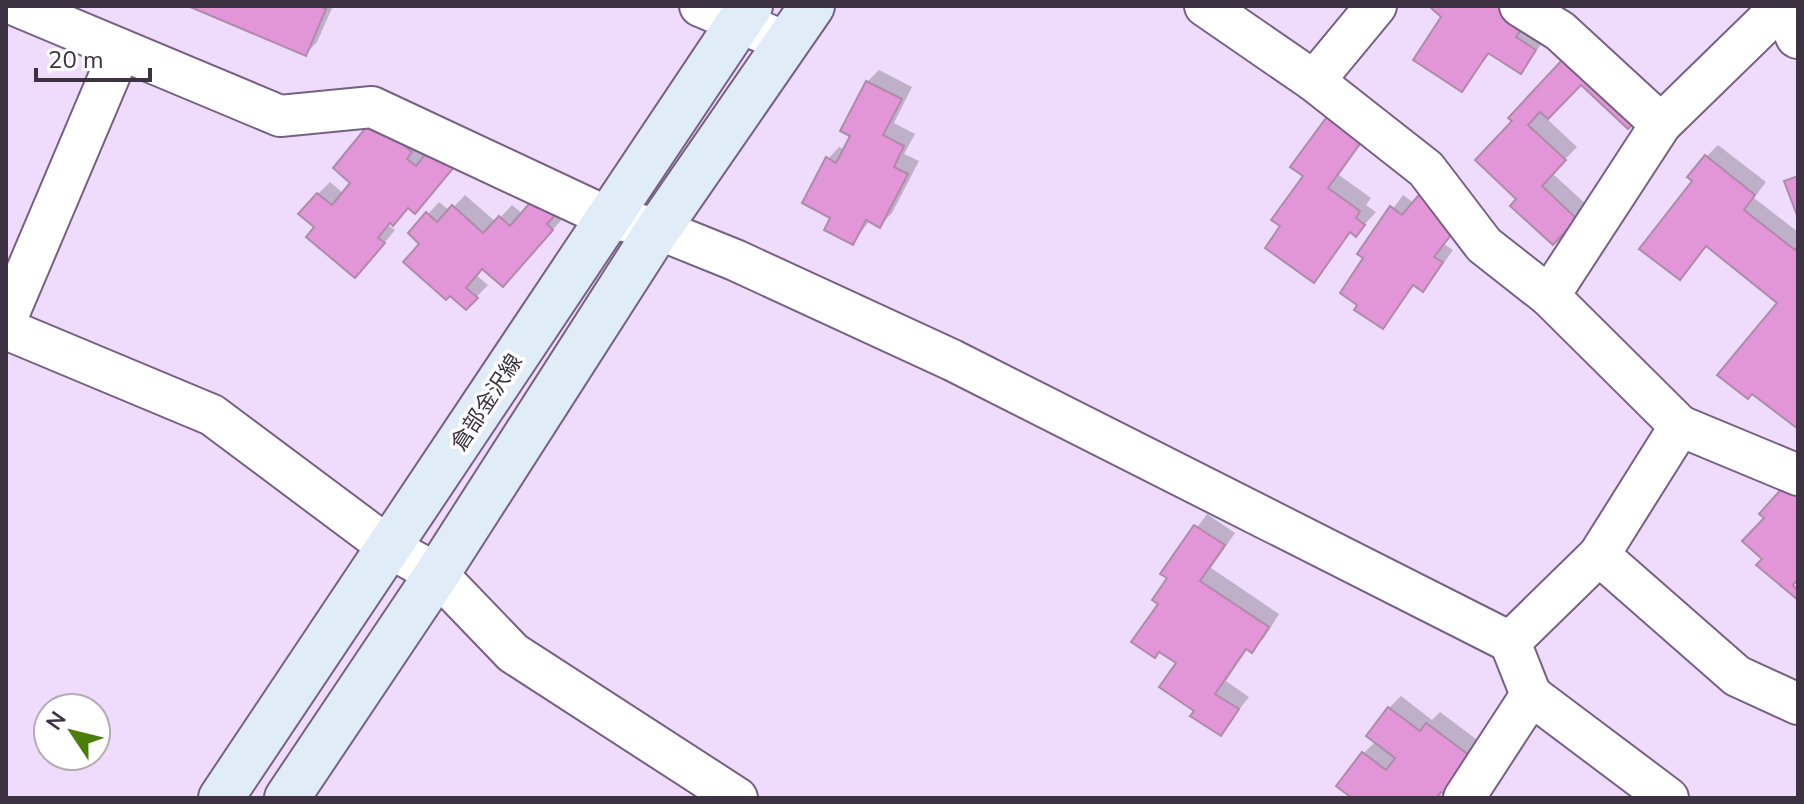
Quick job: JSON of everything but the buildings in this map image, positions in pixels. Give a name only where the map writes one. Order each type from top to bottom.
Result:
[{"type":"main road","points":[[287,798],[437,574],[658,229],[812,6]]},
{"type":"main road","name":"倉部金沢線","points":[[221,798],[390,548],[607,217],[729,12]]},
{"type":"street","points":[[17,6],[280,116],[372,107],[607,217],[658,229],[735,260],[952,360],[1510,642],[1531,695],[1668,798]]},
{"type":"street","points":[[1205,6],[1314,81],[1426,169],[1484,245],[1549,296],[1680,426],[1798,475]]},
{"type":"street","points":[[1314,81],[1376,6]]},
{"type":"street","points":[[1520,6],[1560,31],[1661,124]]},
{"type":"street","points":[[1549,296],[1661,124],[1784,6],[1798,36]]},
{"type":"street","points":[[729,12],[788,43]]},
{"type":"street","points":[[6,320],[120,51]]},
{"type":"street","points":[[6,329],[212,415],[390,548],[437,574],[513,653],[737,798]]},
{"type":"street","points":[[1510,642],[1599,555],[1680,426]]},
{"type":"street","points":[[1599,555],[1737,676],[1798,704]]},
{"type":"street","points":[[1464,798],[1531,695]]}]
